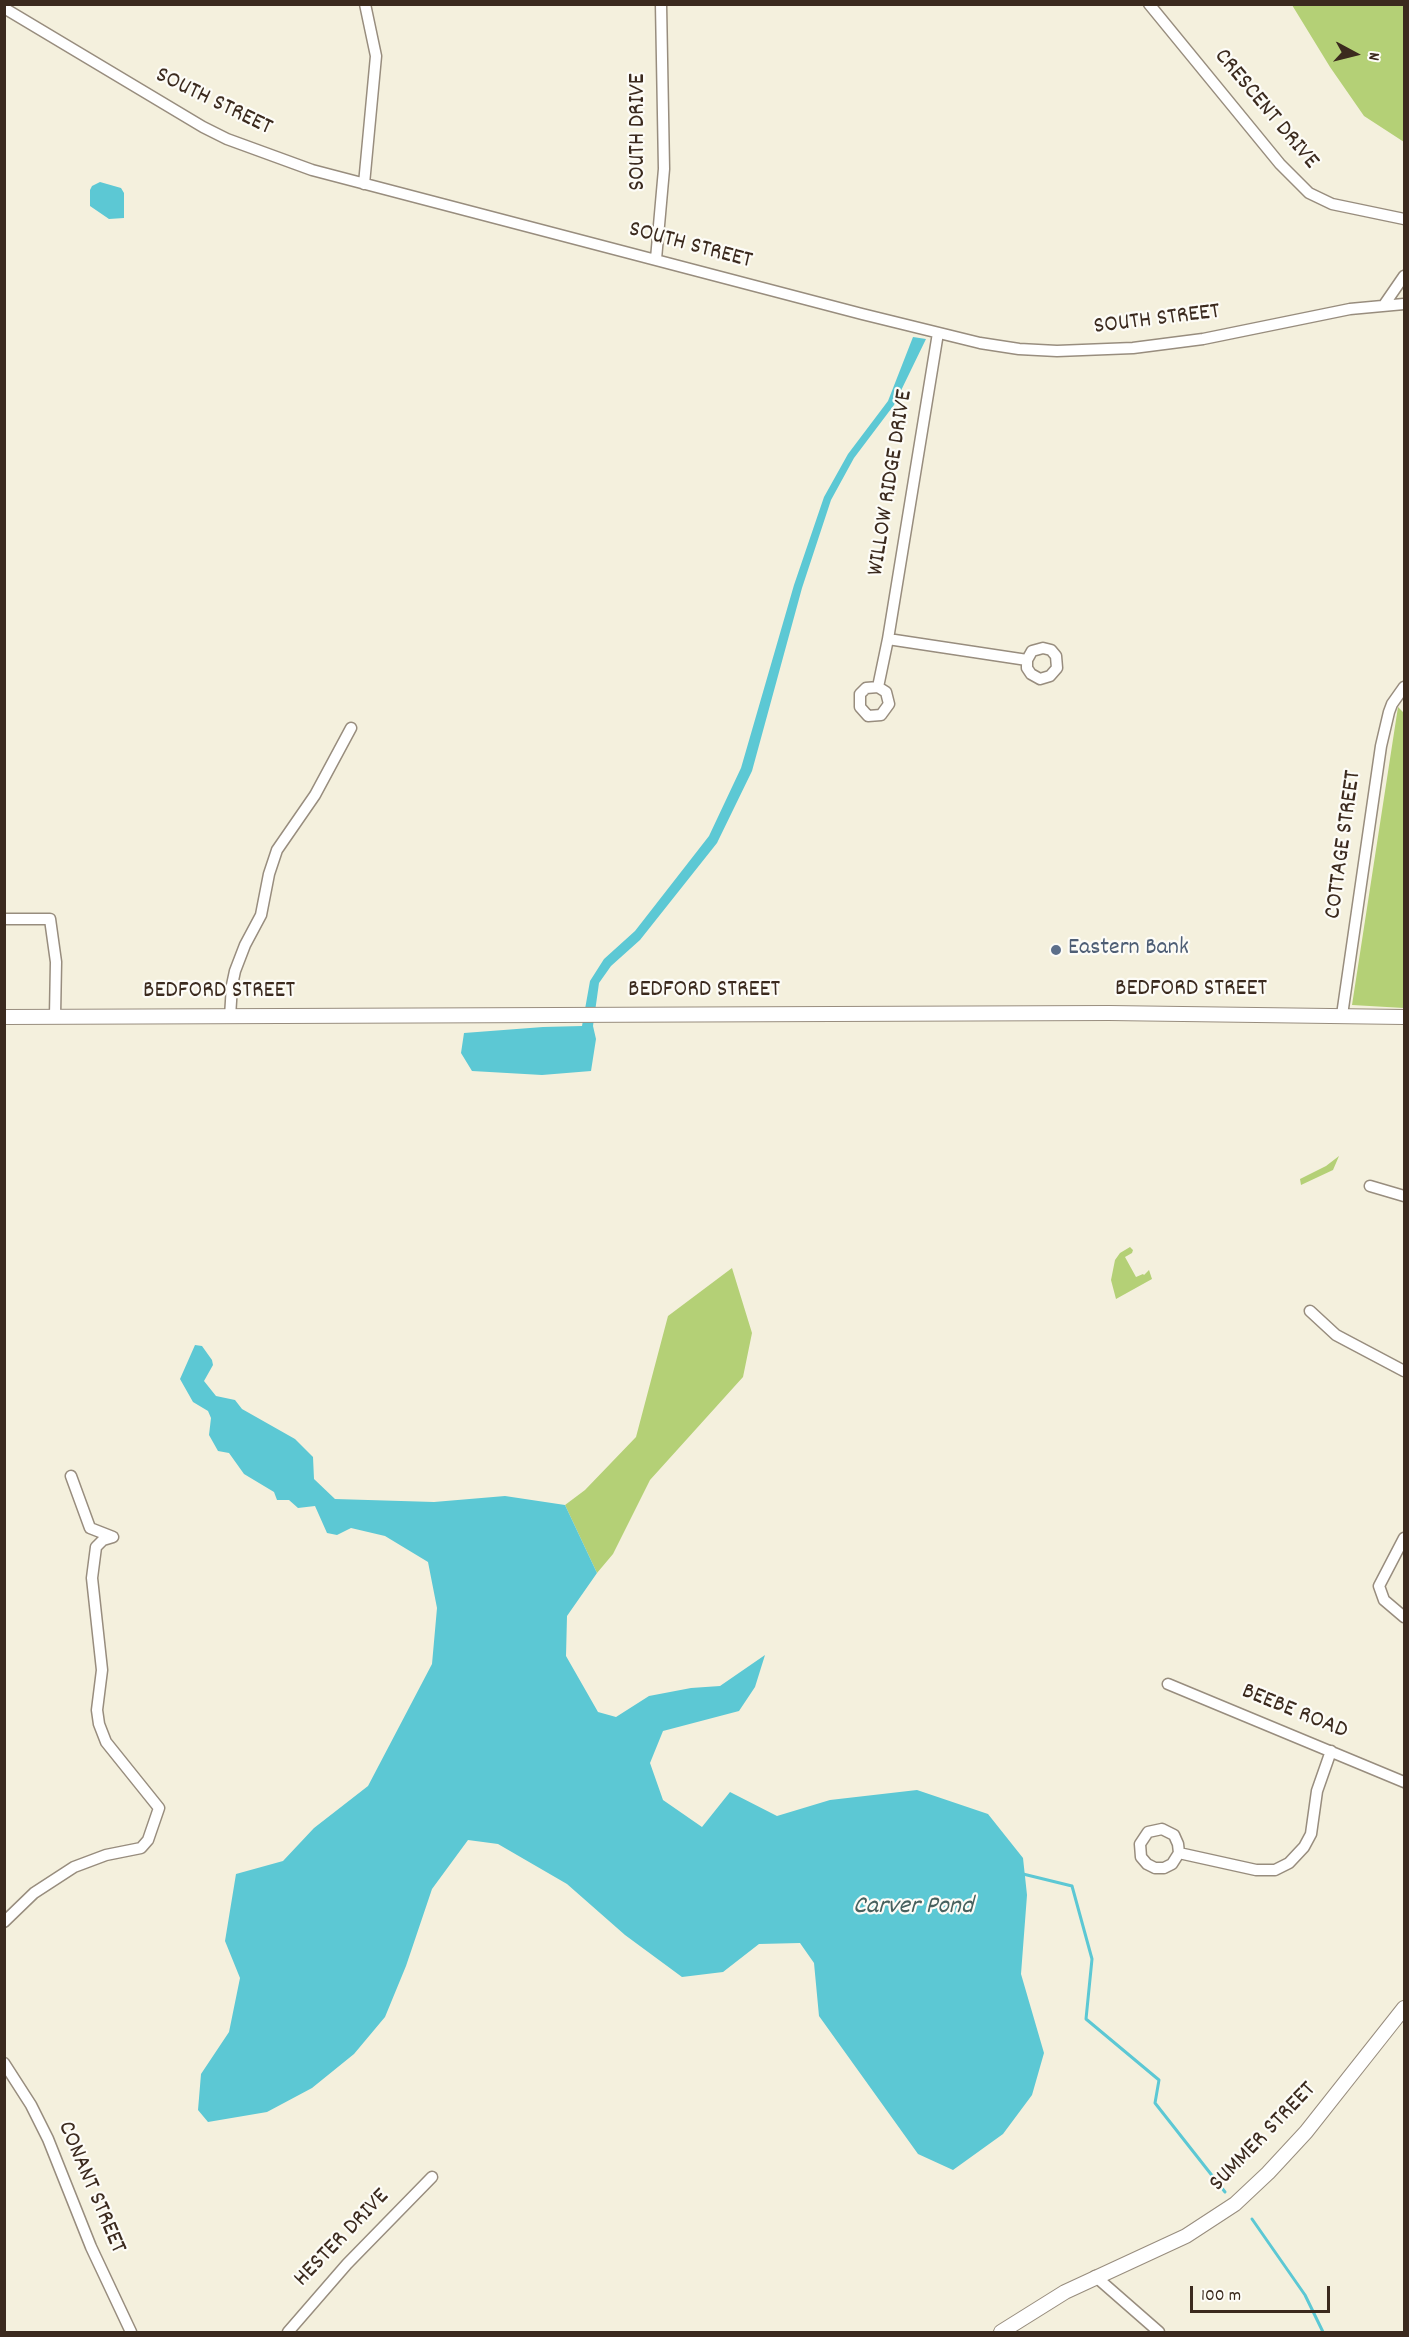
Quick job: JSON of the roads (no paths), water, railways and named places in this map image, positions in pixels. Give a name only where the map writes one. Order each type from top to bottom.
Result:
[{"type":"main road","name":"BEDFORD STREET","points":[[4,1017],[1101,1013],[1404,1017]]},
{"type":"main road","name":"SUMMER STREET","points":[[1001,2332],[1046,2303],[1095,2276],[1186,2236],[1236,2204],[1306,2132],[1404,2008]]},
{"type":"street","points":[[364,184],[376,56],[365,4]]},
{"type":"street","name":"SOUTH DRIVE","points":[[656,259],[664,169],[661,4]]},
{"type":"street","name":"CRESCENT DRIVE","points":[[1149,4],[1280,164],[1309,193],[1332,204],[1404,219]]},
{"type":"street","name":"SOUTH STREET","points":[[4,8],[216,134],[312,171],[938,333],[1019,349],[1113,350],[1181,342],[1332,312],[1404,304]]},
{"type":"street","points":[[1384,305],[1404,276]]},
{"type":"street","name":"WILLOW RIDGE DRIVE","points":[[878,687],[888,639],[938,333]]},
{"type":"street","points":[[888,639],[1027,660]]},
{"type":"street","name":"COTTAGE STREET","points":[[1342,1015],[1381,746],[1392,704],[1404,687]]},
{"type":"street","points":[[230,1017],[235,971],[245,945],[261,915],[269,874],[277,850],[315,795],[351,729]]},
{"type":"street","points":[[4,919],[50,919],[57,974],[55,1016]]},
{"type":"street","points":[[1370,1186],[1404,1196]]},
{"type":"street","points":[[1310,1311],[1336,1335],[1404,1371]]},
{"type":"street","points":[[4,1922],[34,1893],[74,1867],[106,1855],[141,1848],[148,1840],[159,1808],[106,1742],[99,1724],[97,1710],[102,1670],[92,1578],[96,1547],[103,1540],[113,1536],[90,1528],[71,1476]]},
{"type":"street","points":[[1404,1538],[1380,1581],[1379,1591],[1384,1600],[1404,1617]]},
{"type":"street","name":"BEEBE ROAD","points":[[1168,1684],[1404,1782]]},
{"type":"street","points":[[1179,1853],[1256,1870],[1275,1870],[1289,1863],[1304,1847],[1311,1834],[1317,1791],[1331,1751]]},
{"type":"street","name":"CONANT STREET","points":[[4,2063],[31,2105],[48,2139],[91,2246],[130,2332]]},
{"type":"street","name":"HESTER DRIVE","points":[[288,2332],[340,2271],[432,2177]]},
{"type":"street","points":[[1095,2276],[1159,2332]]},
{"type":"water","points":[[100,182],[121,188],[124,193],[124,218],[109,219],[90,206],[90,190],[92,186]]},
{"type":"water","points":[[913,337],[926,339],[894,405],[854,458],[831,500],[802,588],[752,771],[717,843],[640,940],[611,966],[599,983],[593,1026],[596,1039],[591,1071],[542,1075],[472,1071],[461,1053],[464,1033],[582,1026],[590,981],[604,959],[635,931],[709,836],[741,768],[794,585],[824,497],[848,454],[888,401]]},
{"type":"water","name":"Carver Pond","points":[[195,1345],[202,1346],[212,1360],[213,1365],[204,1381],[216,1396],[235,1400],[242,1409],[295,1439],[313,1457],[314,1479],[335,1499],[434,1502],[505,1496],[565,1505],[597,1573],[567,1616],[566,1656],[598,1712],[616,1717],[649,1696],[691,1688],[720,1686],[765,1655],[755,1687],[739,1711],[663,1731],[650,1763],[663,1800],[702,1827],[730,1792],[777,1816],[830,1800],[917,1790],[988,1814],[1023,1858],[1027,1895],[1021,1974],[1044,2053],[1032,2095],[1003,2134],[953,2170],[918,2154],[819,2016],[814,1963],[800,1943],[759,1944],[723,1972],[682,1977],[625,1935],[567,1884],[498,1844],[468,1840],[432,1889],[406,1966],[385,2017],[354,2054],[312,2088],[267,2112],[208,2122],[198,2110],[201,2074],[229,2032],[240,1978],[225,1941],[236,1874],[283,1861],[314,1828],[368,1786],[432,1664],[437,1608],[428,1562],[385,1536],[351,1528],[337,1535],[327,1533],[315,1506],[298,1508],[289,1500],[277,1500],[274,1492],[244,1474],[229,1453],[218,1451],[209,1435],[211,1418],[208,1411],[193,1402],[180,1379]]},
{"type":"waterway","points":[[1023,1874],[1072,1886],[1092,1959],[1086,2019],[1159,2080],[1155,2103],[1225,2192]]},
{"type":"waterway","points":[[1252,2219],[1305,2295],[1323,2332]]},
{"type":"place","name":"Eastern Bank","points":[[1056,950]]}]
